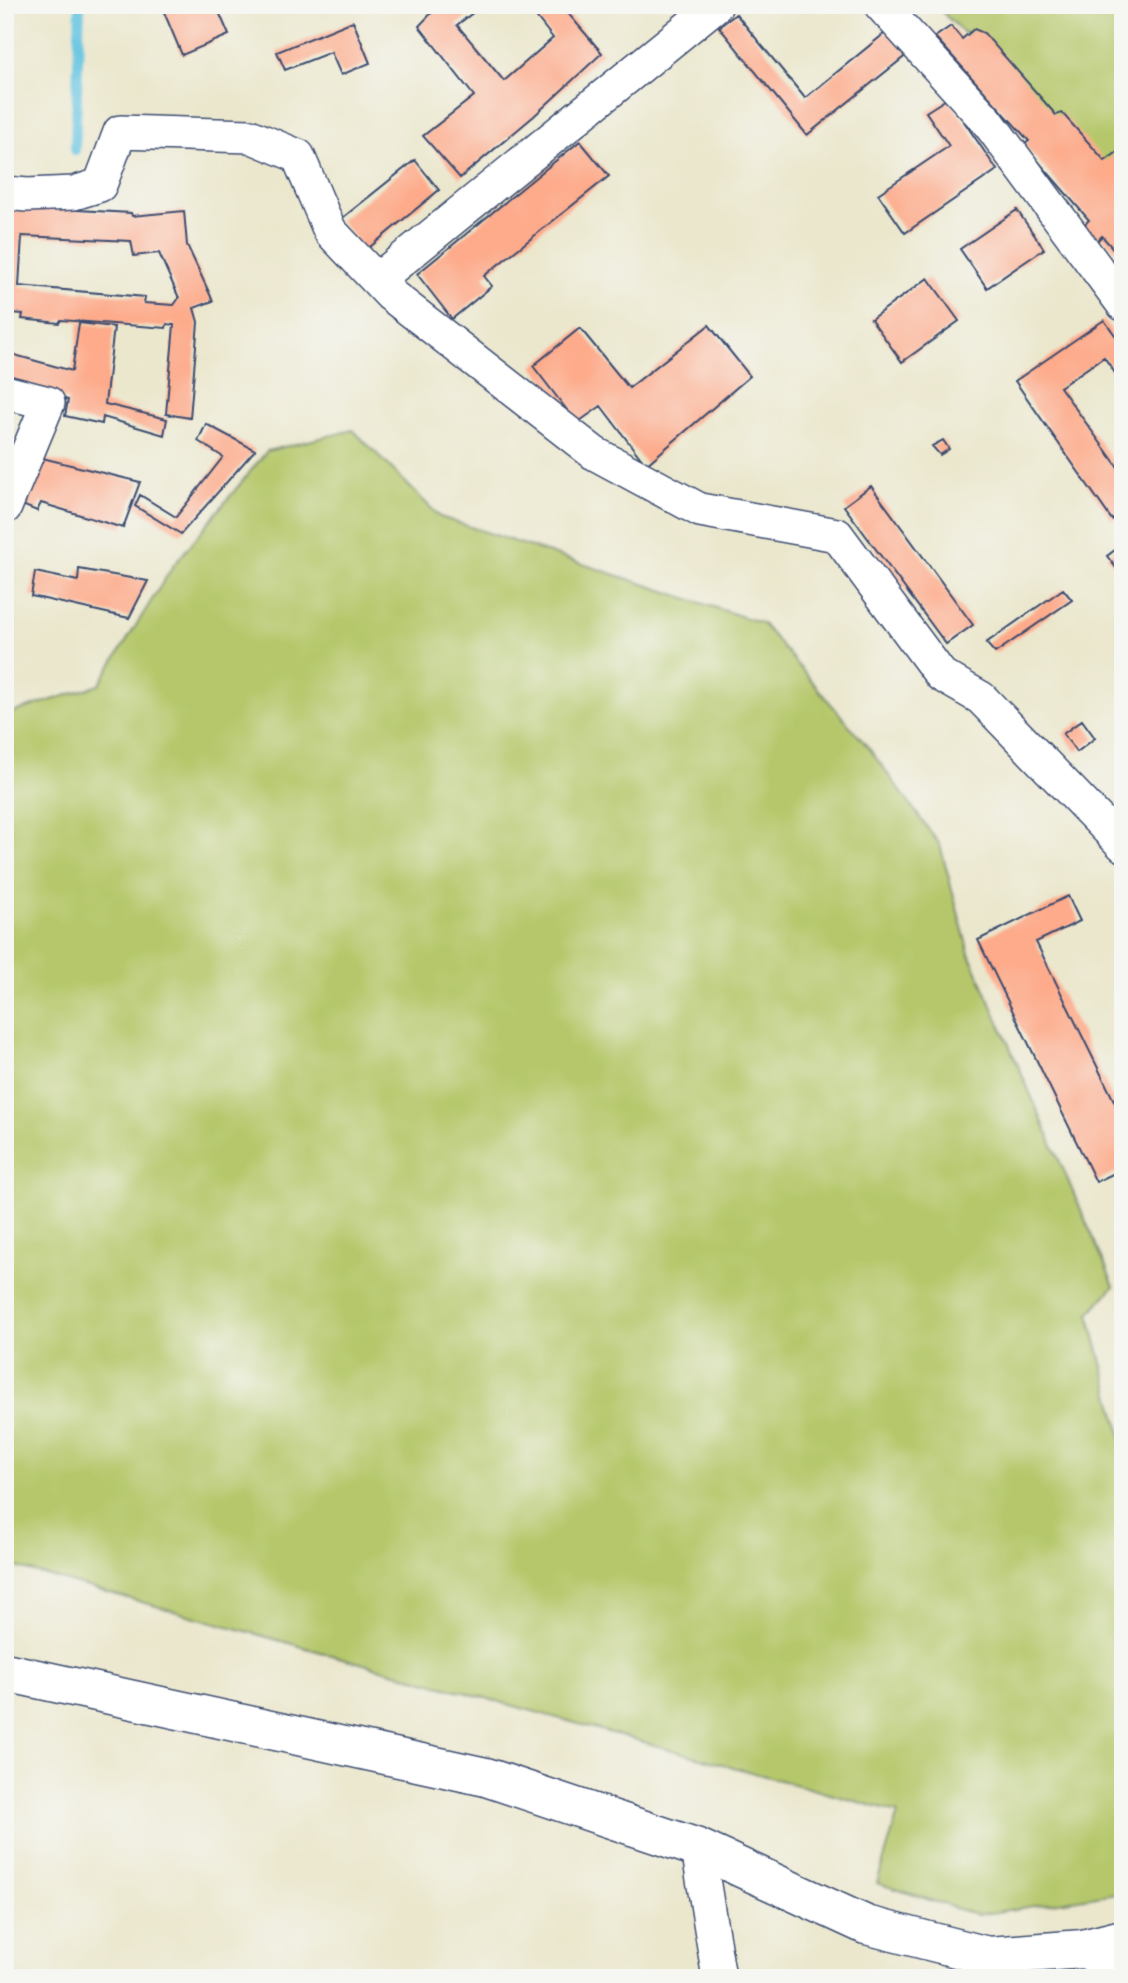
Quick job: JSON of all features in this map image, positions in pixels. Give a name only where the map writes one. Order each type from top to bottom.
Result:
[{"type":"main road","points":[[5,1672],[486,1777],[698,1848],[866,1925],[988,1956],[1083,1950],[1123,1939]]},
{"type":"street","points":[[377,280],[716,5]]},
{"type":"street","points":[[881,5],[988,122],[1123,304]]},
{"type":"street","points":[[5,193],[27,195],[74,192],[100,185],[120,132],[250,136],[298,156],[330,231],[391,295],[594,453],[701,510],[837,535],[941,675],[981,698],[1123,845]]},
{"type":"street","points":[[5,392],[48,403],[5,507]]},
{"type":"street","points":[[698,1848],[719,1978]]},
{"type":"street","points":[[1083,1950],[1123,1977]]},
{"type":"green space","points":[[937,5],[1123,5],[1123,182],[946,16]]},
{"type":"green space","points":[[353,430],[440,517],[762,623],[868,747],[940,845],[969,953],[1114,1286],[1089,1314],[1123,1443],[1123,1892],[977,1915],[877,1883],[898,1813],[5,1564],[5,715],[99,685],[173,566],[267,451]]},
{"type":"building","points":[[161,5],[216,5],[229,35],[182,55]]},
{"type":"building","points":[[439,5],[483,5],[457,25],[504,81],[553,38],[527,5],[561,5],[602,53],[534,116],[460,178],[423,136],[474,96],[419,26]]},
{"type":"building","points":[[736,14],[805,98],[890,29],[909,53],[807,135],[719,27]]},
{"type":"building","points":[[353,21],[370,63],[341,75],[331,52],[285,70],[277,52]]},
{"type":"building","points":[[951,26],[962,39],[974,29],[984,33],[1056,115],[1062,113],[1105,161],[1123,148],[1123,260],[1102,236],[1097,241],[1083,226],[1089,220],[1024,145],[1029,141],[935,37]]},
{"type":"building","points":[[948,98],[997,170],[905,233],[878,194],[949,146],[926,112]]},
{"type":"building","points":[[580,141],[609,176],[484,276],[492,286],[452,319],[417,274]]},
{"type":"building","points":[[415,160],[439,190],[365,251],[340,220]]},
{"type":"building","points":[[5,206],[131,213],[132,216],[184,211],[187,245],[213,301],[194,308],[198,322],[190,418],[166,414],[174,325],[167,324],[166,328],[61,320],[59,323],[22,319],[23,314],[12,313],[11,354],[72,371],[79,323],[114,327],[105,404],[167,419],[164,435],[103,417],[102,424],[65,416],[68,400],[5,382]],"holes":[[[22,236],[131,241],[134,256],[159,253],[179,298],[174,305],[144,303],[145,297],[19,286]]]},
{"type":"building","points":[[1017,210],[1044,249],[987,288],[960,249]]},
{"type":"building","points":[[928,278],[959,321],[902,362],[871,319]]},
{"type":"building","points":[[1104,320],[1123,346],[1123,380],[1121,382],[1104,357],[1060,387],[1123,474],[1123,512],[1112,520],[1015,381]]},
{"type":"building","points":[[709,325],[750,376],[646,465],[601,406],[577,423],[533,366],[580,328],[629,388]]},
{"type":"building","points":[[206,424],[255,450],[181,534],[135,506],[140,495],[176,517],[223,457],[198,441]]},
{"type":"building","points":[[943,440],[949,449],[940,455],[932,446]]},
{"type":"building","points":[[30,455],[140,482],[123,528],[41,503],[37,511],[12,501]]},
{"type":"building","points":[[871,486],[973,625],[946,644],[844,506]]},
{"type":"building","points":[[5,538],[13,541],[6,563],[5,563]]},
{"type":"building","points":[[1123,544],[1123,577],[1107,556]]},
{"type":"building","points":[[79,569],[148,581],[129,618],[31,596],[35,572],[78,581]]},
{"type":"building","points":[[1063,589],[1072,600],[995,653],[986,643]]},
{"type":"building","points":[[1082,720],[1095,738],[1077,752],[1063,734]]},
{"type":"building","points":[[1068,896],[1080,921],[1036,942],[1123,1119],[1123,1169],[1096,1182],[978,940]]},
{"type":"waterway","points":[[75,150],[80,5]]}]
